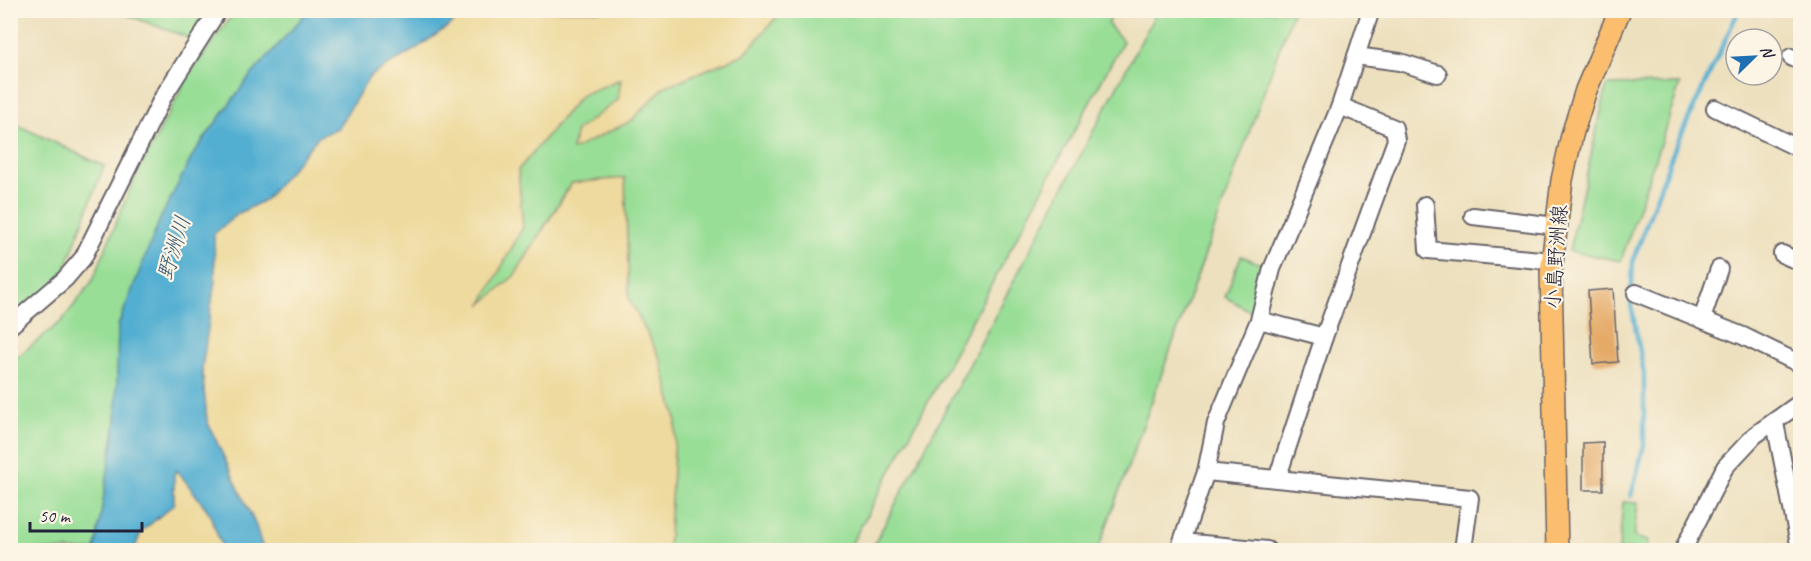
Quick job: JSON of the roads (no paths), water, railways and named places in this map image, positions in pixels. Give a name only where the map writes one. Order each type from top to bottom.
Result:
[{"type":"main road","name":"小島野洲線","points":[[1557,550],[1552,261],[1556,226],[1562,180],[1572,135],[1587,90],[1620,10]]},
{"type":"street","points":[[10,326],[65,279],[83,258],[163,97],[215,15],[212,10]]},
{"type":"street","points":[[1267,550],[1180,546],[1206,472],[1216,423],[1259,320],[1272,269],[1340,106],[1371,10]]},
{"type":"street","points":[[1356,56],[1400,62],[1438,74]]},
{"type":"street","points":[[1277,479],[1324,337],[1396,140],[1394,128],[1340,106]]},
{"type":"street","points":[[1715,108],[1800,149]]},
{"type":"street","points":[[1425,205],[1428,250],[1552,261]]},
{"type":"street","points":[[1473,216],[1556,226]]},
{"type":"street","points":[[1782,254],[1800,262]]},
{"type":"street","points":[[1702,319],[1719,269]]},
{"type":"street","points":[[1636,293],[1743,336],[1800,364]]},
{"type":"street","points":[[1259,320],[1324,337]]},
{"type":"street","points":[[1683,550],[1725,467],[1755,435],[1775,423],[1800,403]]},
{"type":"street","points":[[1775,423],[1800,549]]},
{"type":"street","points":[[1206,472],[1470,498],[1463,550]]},
{"type":"water","name":"野洲川","points":[[308,11],[470,11],[417,48],[370,76],[338,128],[318,137],[265,200],[237,214],[214,234],[215,280],[202,368],[207,421],[256,526],[263,550],[223,550],[209,512],[177,470],[174,474],[174,504],[141,532],[134,550],[95,550],[116,422],[118,326],[160,219],[194,153],[247,80]]},
{"type":"waterway","points":[[1631,496],[1644,445],[1644,373],[1631,304],[1633,260],[1674,150],[1739,10]]}]
